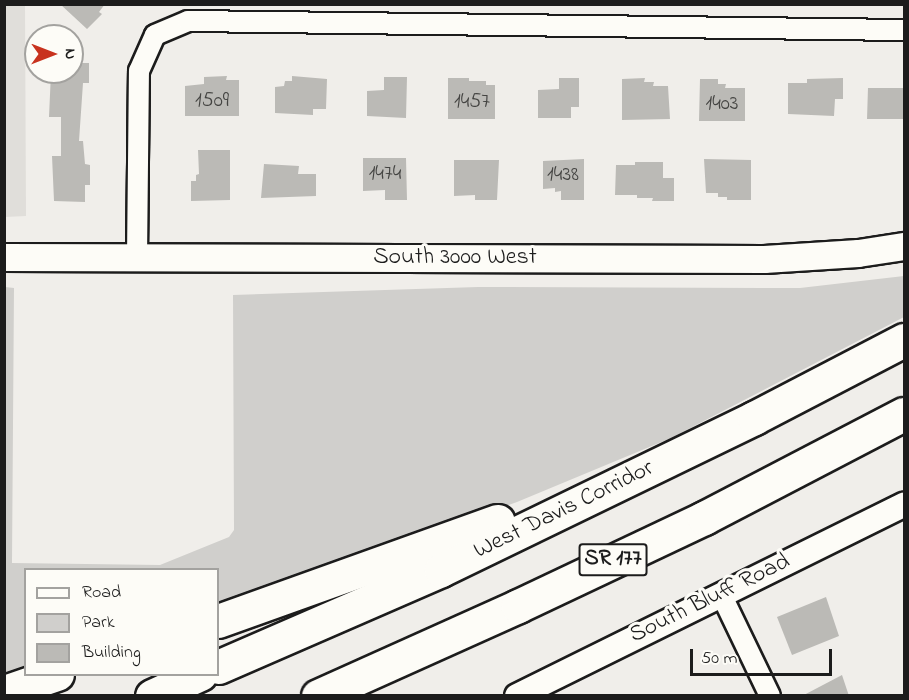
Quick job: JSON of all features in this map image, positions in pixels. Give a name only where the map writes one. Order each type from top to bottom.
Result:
[{"type":"highway","name":"West Davis Corridor","points":[[219,667],[441,570],[637,476],[904,340]]},
{"type":"highway","name":"SR 177","points":[[318,696],[508,611],[704,518],[904,414]]},
{"type":"highway","points":[[219,621],[545,503],[637,476]]},
{"type":"highway","points":[[358,696],[581,588],[652,541]]},
{"type":"highway","points":[[4,692],[54,676]]},
{"type":"highway","points":[[152,696],[198,676]]},
{"type":"main road","name":"South 3000 West","points":[[4,257],[764,259],[858,253],[904,246]]},
{"type":"street","points":[[137,258],[139,71],[156,35],[188,21],[904,30]]},
{"type":"street","name":"South Bluff Road","points":[[517,696],[904,505]]},
{"type":"street","points":[[721,594],[770,696]]},
{"type":"shaded area","points":[[4,5],[25,5],[26,216],[5,217]]},
{"type":"green space","points":[[904,276],[904,317],[671,438],[517,502],[219,609],[219,568],[24,568],[24,672],[5,679],[5,287],[14,288],[12,563],[160,565],[229,537],[234,530],[233,295],[478,287],[800,288]]},
{"type":"building","points":[[60,4],[105,4],[99,12],[102,14],[87,29]]},
{"type":"building","points":[[84,63],[89,63],[89,83],[84,83]]},
{"type":"building","points":[[227,76],[226,80],[239,80],[239,116],[185,116],[185,86],[204,84],[204,77]]},
{"type":"building","points":[[292,76],[327,79],[326,109],[313,109],[313,115],[275,113],[275,87],[284,86],[285,81],[292,81]]},
{"type":"building","points":[[384,77],[407,77],[406,118],[367,116],[367,91],[384,90]]},
{"type":"building","points":[[448,78],[469,78],[469,81],[486,81],[486,85],[495,85],[495,119],[448,119]]},
{"type":"building","points":[[559,78],[579,78],[579,107],[571,107],[571,118],[538,118],[538,90],[559,89]]},
{"type":"building","points":[[645,78],[644,82],[654,82],[653,86],[668,86],[670,119],[622,120],[622,79]]},
{"type":"building","points":[[843,78],[843,99],[835,99],[834,116],[788,114],[788,83],[807,83],[807,79]]},
{"type":"building","points":[[700,79],[718,79],[718,84],[726,84],[725,88],[745,88],[745,121],[699,121]]},
{"type":"building","points":[[50,84],[83,84],[79,141],[83,141],[85,164],[90,165],[90,185],[85,185],[85,202],[54,201],[52,156],[61,156],[61,117],[49,117]]},
{"type":"building","points":[[868,88],[904,88],[904,119],[867,119]]},
{"type":"building","points":[[198,150],[230,150],[230,200],[191,201],[191,181],[196,181],[196,175],[199,174]]},
{"type":"building","points":[[363,158],[406,158],[407,200],[385,200],[385,190],[363,191]]},
{"type":"building","points":[[584,159],[584,200],[561,200],[561,191],[555,192],[555,188],[543,189],[543,161]]},
{"type":"building","points":[[704,159],[751,160],[751,200],[727,200],[727,197],[718,197],[718,193],[706,193]]},
{"type":"building","points":[[454,160],[499,160],[497,200],[475,200],[475,195],[454,196]]},
{"type":"building","points":[[635,162],[663,162],[663,178],[674,178],[674,201],[652,201],[653,198],[637,198],[637,195],[615,195],[616,165],[635,165]]},
{"type":"building","points":[[264,164],[299,166],[298,174],[316,174],[316,196],[261,198]]},
{"type":"building","points":[[826,597],[839,636],[792,655],[777,617]]},
{"type":"building","points":[[842,675],[849,696],[802,696]]}]
